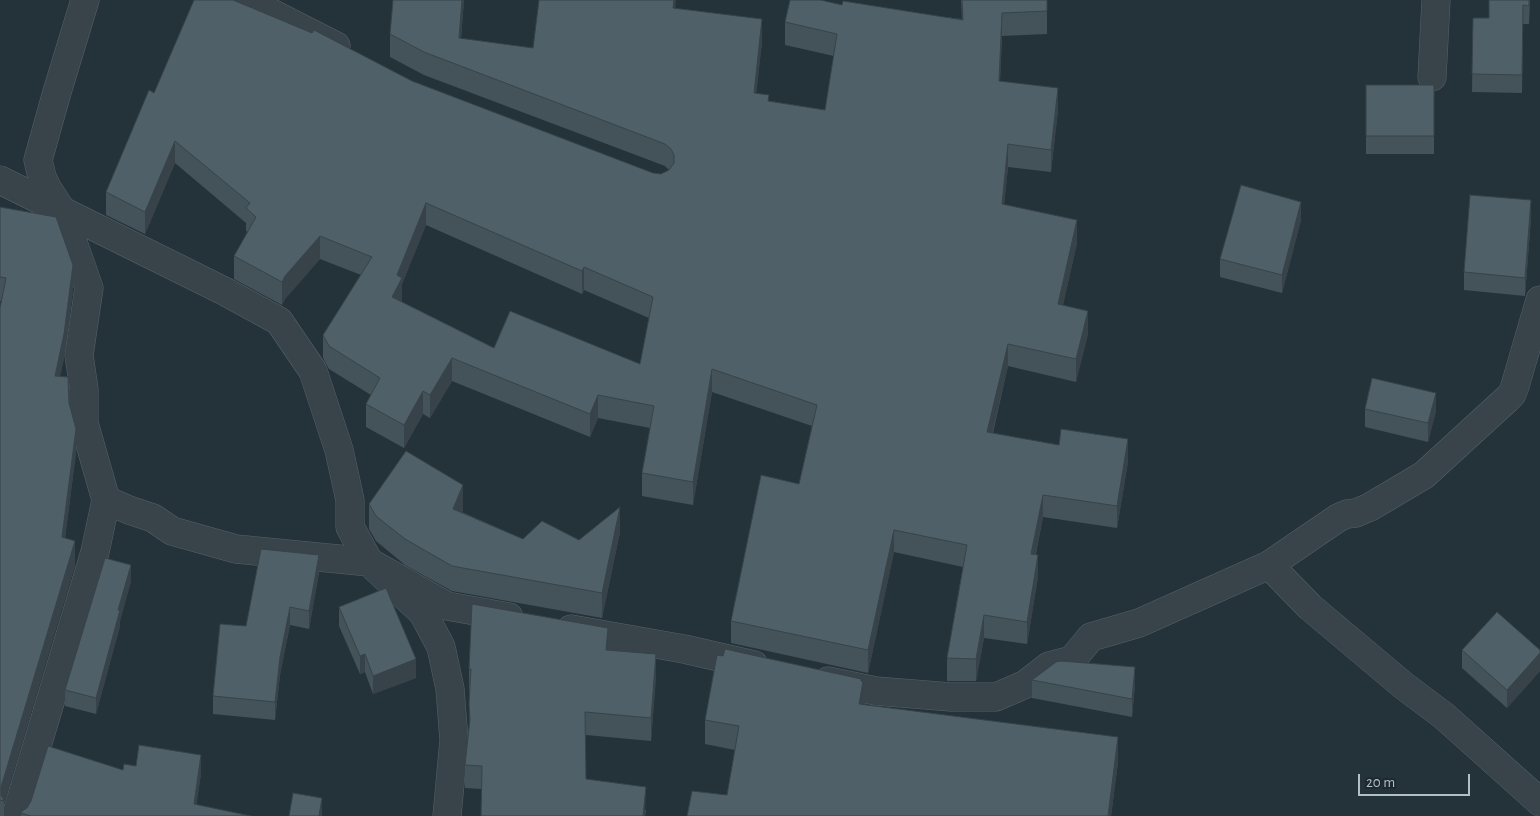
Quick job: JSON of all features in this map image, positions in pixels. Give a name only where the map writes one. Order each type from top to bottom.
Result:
[{"type":"street","points":[[16,816],[95,552],[106,500],[84,423],[84,389],[79,356],[89,288],[62,211],[44,182],[38,160],[85,0]]},
{"type":"street","points":[[246,0],[358,58]]},
{"type":"street","points":[[1432,77],[1436,0]]},
{"type":"street","points":[[0,180],[224,291],[280,321],[313,371],[339,450],[350,500],[350,527],[368,562],[423,613],[441,647],[450,689],[454,740],[446,816]]},
{"type":"street","points":[[809,677],[876,692],[951,697],[996,697],[1026,684],[1049,666],[1072,660],[1091,637],[1139,623],[1270,565],[1338,518],[1370,507],[1424,475],[1507,399],[1512,394],[1540,300]]},
{"type":"street","points":[[106,500],[153,518],[172,531],[236,549],[368,562],[447,606],[684,649],[780,670]]},
{"type":"street","points":[[1270,565],[1324,620],[1404,686],[1444,716],[1540,802]]},
{"type":"building","points":[[194,0],[233,0],[312,33],[314,30],[412,81],[653,173],[661,174],[669,170],[674,163],[674,155],[665,144],[424,52],[390,34],[393,0],[462,0],[459,38],[533,48],[539,0],[674,0],[673,8],[762,19],[754,93],[769,95],[768,101],[825,110],[837,34],[785,22],[790,0],[821,0],[842,5],[843,1],[963,20],[962,0],[1047,0],[1047,11],[1002,13],[999,81],[1058,88],[1051,150],[1008,144],[1002,204],[1077,220],[1058,304],[1088,311],[1076,359],[1008,344],[987,432],[1059,445],[1061,429],[1128,439],[1117,506],[1043,495],[1031,554],[1038,555],[1027,622],[984,615],[976,659],[947,658],[967,545],[894,530],[868,650],[731,621],[761,475],[799,484],[817,405],[712,369],[693,482],[642,473],[654,406],[598,395],[590,414],[452,358],[430,395],[423,391],[404,425],[366,404],[380,378],[329,346],[323,335],[372,257],[320,236],[285,276],[282,282],[234,256],[256,217],[246,208],[250,203],[175,141],[145,212],[106,192],[149,90],[154,93]],"holes":[[[426,203],[582,271],[584,267],[653,297],[640,364],[510,311],[494,348],[392,297],[402,278],[397,275]]]},
{"type":"building","points":[[1489,0],[1529,0],[1529,6],[1523,5],[1522,75],[1472,74],[1473,18],[1489,18]]},
{"type":"building","points":[[1366,85],[1434,85],[1434,136],[1366,136]]},
{"type":"building","points":[[1241,185],[1301,202],[1282,275],[1220,259]]},
{"type":"building","points":[[1470,195],[1531,200],[1525,278],[1464,272]]},
{"type":"building","points":[[0,207],[56,217],[73,265],[64,334],[55,376],[68,377],[69,403],[76,429],[62,537],[75,541],[1,787],[1,795],[4,801],[0,800],[0,308],[6,278],[0,277]]},
{"type":"building","points":[[1372,378],[1436,393],[1428,423],[1365,409]]},
{"type":"building","points":[[406,451],[463,485],[453,509],[523,539],[542,521],[579,540],[620,507],[602,593],[452,566],[405,539],[376,516],[369,504]]},
{"type":"building","points":[[261,549],[319,555],[309,611],[290,607],[280,657],[275,702],[213,696],[220,624],[246,626]]},
{"type":"building","points":[[105,558],[131,565],[96,698],[65,690]]},
{"type":"building","points":[[386,588],[416,659],[373,676],[365,654],[360,656],[339,607]]},
{"type":"building","points":[[472,604],[608,628],[606,650],[656,654],[651,718],[585,712],[586,779],[646,787],[643,816],[481,816],[482,766],[465,765],[470,719],[471,669],[469,669]]},
{"type":"building","points":[[1497,612],[1540,650],[1540,653],[1507,690],[1462,650]]},
{"type":"building","points":[[725,649],[861,679],[863,682],[859,704],[1118,737],[1108,816],[687,816],[692,791],[727,795],[739,726],[705,720],[717,655],[723,656]]},
{"type":"building","points":[[1056,662],[1135,667],[1132,699],[1032,680]]},
{"type":"building","points":[[139,745],[201,755],[194,804],[251,816],[31,816],[21,813],[31,801],[48,746],[123,770],[124,764],[136,766]]},
{"type":"building","points":[[293,793],[322,798],[319,816],[289,816]]}]
